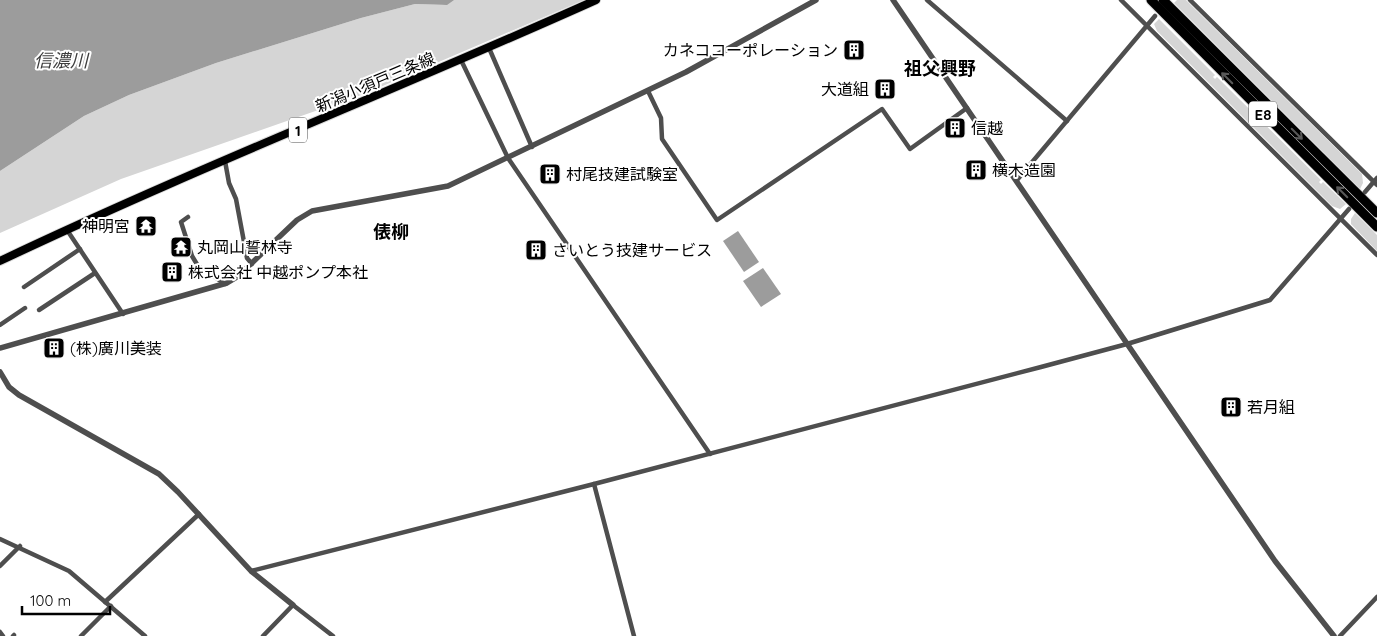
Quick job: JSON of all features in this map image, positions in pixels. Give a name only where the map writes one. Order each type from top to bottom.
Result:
[{"type":"highway","name":"E8","points":[[1150,0],[1377,227]]},
{"type":"highway","name":"E8","points":[[1163,0],[1377,213]]},
{"type":"main road","name":"新潟小須戸三条線","points":[[0,261],[364,99],[461,60],[596,0]]},
{"type":"street","points":[[0,348],[225,284],[252,264],[297,220],[312,211],[440,189],[532,147],[686,72],[816,0]]},
{"type":"street","points":[[893,0],[1275,561],[1334,636]]},
{"type":"street","points":[[927,0],[1067,120]]},
{"type":"street","points":[[1121,0],[1342,218],[1377,255]]},
{"type":"street","points":[[1190,0],[1376,182],[1365,192]]},
{"type":"street","points":[[1017,180],[1155,16]]},
{"type":"street","points":[[488,48],[532,147]]},
{"type":"street","points":[[461,60],[508,158],[710,454]]},
{"type":"street","points":[[648,91],[661,118],[662,139],[717,220],[882,109],[910,149],[968,108]]},
{"type":"street","points":[[225,161],[229,183],[236,199],[248,258],[252,264]]},
{"type":"street","points":[[251,571],[710,454],[1127,344],[1270,300],[1349,210]]},
{"type":"street","points":[[188,217],[181,222],[192,256],[198,266],[225,284]]},
{"type":"street","points":[[67,230],[123,314]]},
{"type":"street","points":[[24,287],[80,249]]},
{"type":"street","points":[[39,310],[95,273]]},
{"type":"street","points":[[0,325],[25,308]]},
{"type":"street","points":[[0,372],[9,387],[20,395],[159,474],[251,571],[333,636]]},
{"type":"street","points":[[594,484],[634,636]]},
{"type":"street","points":[[105,602],[199,514]]},
{"type":"street","points":[[0,539],[20,546],[69,571],[142,635]]},
{"type":"street","points":[[0,566],[20,546]]},
{"type":"street","points":[[1340,636],[1377,597]]},
{"type":"street","points":[[263,636],[293,605]]},
{"type":"street","points":[[81,636],[111,606]]},
{"type":"street","points":[[0,632],[4,636]]},
{"type":"shaded area","points":[[452,0],[584,0],[364,94],[121,179],[0,233],[0,171],[84,116],[129,95],[216,63],[361,18],[415,4],[444,5]]},
{"type":"shaded area","points":[[1177,0],[1186,0],[1362,174],[1363,183],[1360,189],[1174,3]]},
{"type":"shaded area","points":[[1159,19],[1215,75],[1213,77],[1215,79],[1217,77],[1321,180],[1319,182],[1321,184],[1323,182],[1346,204],[1340,209],[1332,206],[1157,31],[1154,24]]},
{"type":"shaded area","points":[[1355,213],[1377,235],[1377,251],[1351,224],[1351,219]]},
{"type":"water","name":"信濃川","points":[[0,0],[454,0],[447,5],[415,4],[361,18],[216,63],[129,95],[84,116],[0,171]]},
{"type":"water","points":[[738,231],[759,262],[744,272],[723,241]]},
{"type":"water","points":[[763,268],[781,294],[761,307],[743,281]]},
{"type":"place","name":"カネココーポレーション","points":[[854,50]]},
{"type":"place","name":"大道組","points":[[885,89]]},
{"type":"place","name":"信越","points":[[955,128]]},
{"type":"place","name":"横木造園","points":[[976,170]]},
{"type":"place","name":"村尾技建試験室","points":[[550,174]]},
{"type":"place","name":"神明宮","points":[[146,226]]},
{"type":"place","name":"丸岡山誓林寺","points":[[181,247]]},
{"type":"place","name":"さいとう技建サービス","points":[[536,250]]},
{"type":"place","name":"株式会社 中越ポンプ本社","points":[[172,272]]},
{"type":"place","name":"(株)廣川美装","points":[[54,348]]},
{"type":"place","name":"若月組","points":[[1231,407]]},
{"type":"district","name":"祖父興野","points":[[940,68]]},
{"type":"district","name":"俵柳","points":[[391,231]]}]
